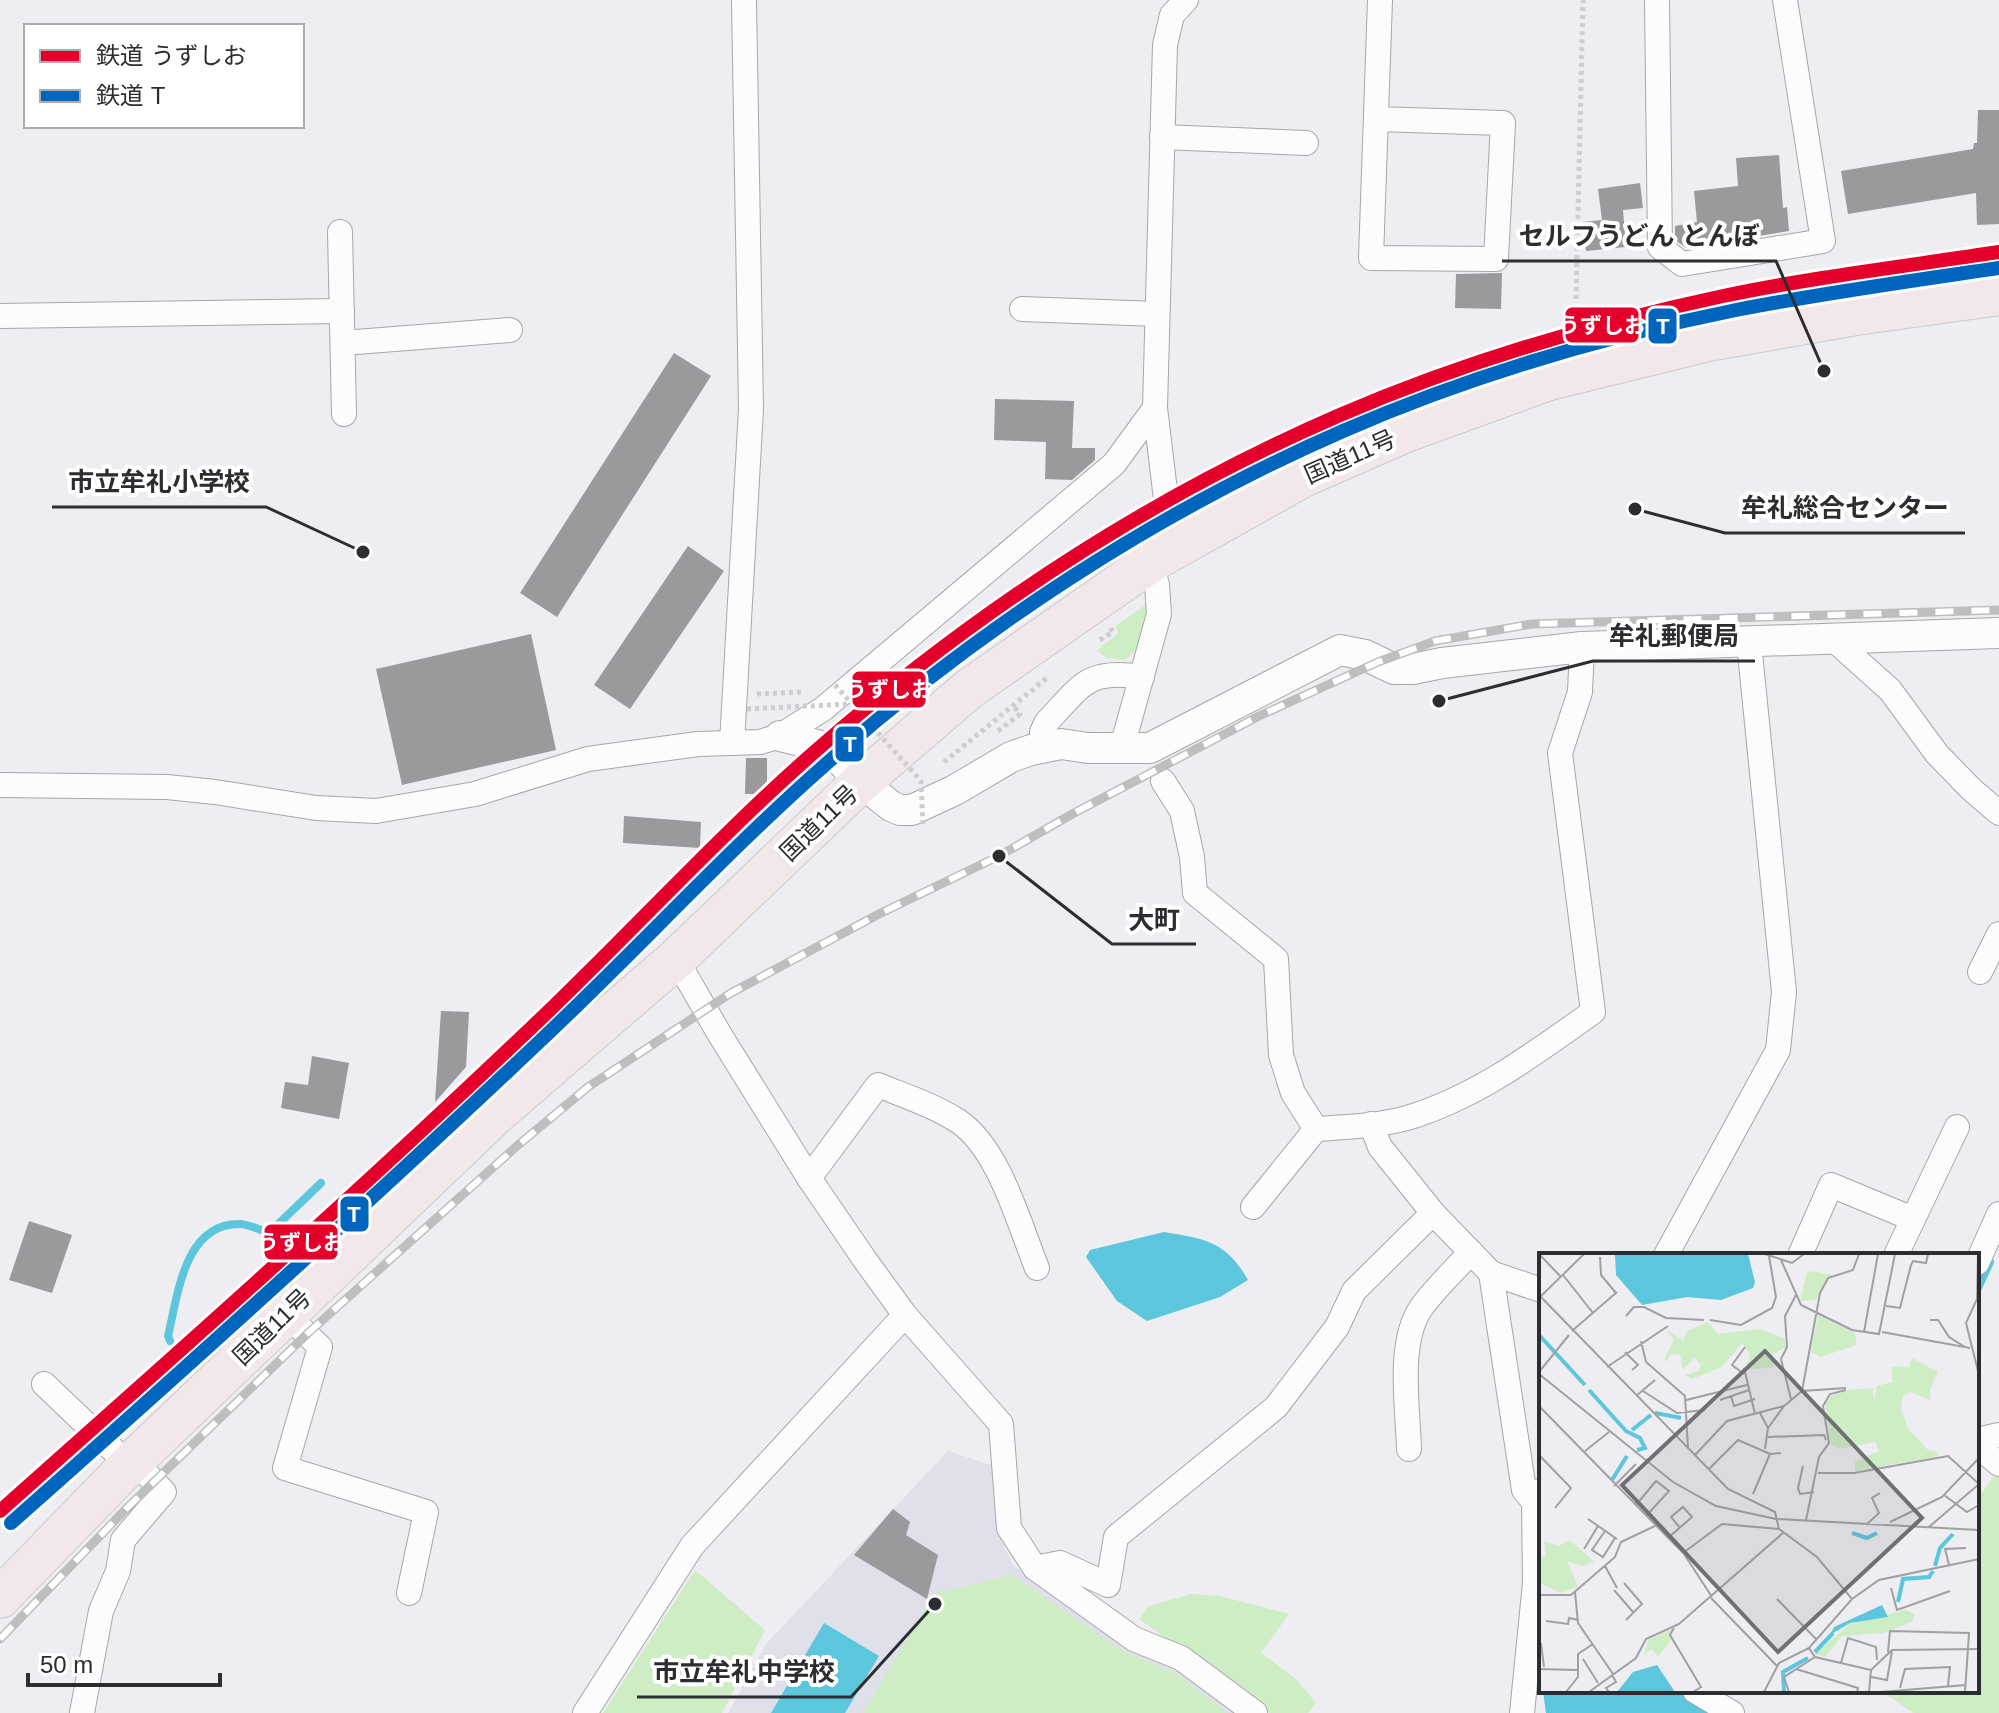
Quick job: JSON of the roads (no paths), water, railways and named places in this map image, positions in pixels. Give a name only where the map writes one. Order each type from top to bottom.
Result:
[{"type":"highway","name":"国道11号","points":[[0,1598],[131,1463],[495,1115],[676,959],[861,782],[969,689],[1161,556],[1303,477],[1406,432],[1549,380],[1708,341],[1856,315],[1999,295]]},
{"type":"street","points":[[732,743],[751,409],[744,0]]},
{"type":"street","points":[[1122,747],[1159,614],[1157,585],[1161,556],[1155,408],[1165,45],[1172,15],[1186,0]]},
{"type":"street","points":[[1376,119],[1503,123],[1496,259],[1371,258],[1380,0]]},
{"type":"street","points":[[1657,0],[1660,247],[1682,264],[1823,241],[1785,0]]},
{"type":"street","points":[[1162,137],[1306,143]]},
{"type":"street","points":[[340,232],[344,414]]},
{"type":"street","points":[[1022,309],[1157,314]]},
{"type":"street","points":[[0,316],[342,311]]},
{"type":"street","points":[[343,343],[510,330]]},
{"type":"street","points":[[0,785],[167,787],[316,808],[376,811],[475,794],[588,759],[698,744],[760,742],[780,736],[823,709],[1114,464],[1155,408]]},
{"type":"street","points":[[780,736],[821,746],[891,806],[912,810],[955,790],[1011,757],[1044,748],[1061,744],[1088,748],[1150,748],[1340,650],[1365,655],[1394,669],[1413,669],[1582,647],[1999,633]]},
{"type":"street","points":[[1832,638],[1890,690],[1937,754],[1999,813]]},
{"type":"street","points":[[1667,1253],[1778,1050],[1784,992],[1749,643]]},
{"type":"street","points":[[1253,1207],[1316,1129],[1407,1118],[1458,1098],[1514,1067],[1593,1012],[1560,753],[1580,692],[1582,647]]},
{"type":"street","points":[[1044,748],[1042,732],[1046,723],[1088,679],[1123,674],[1142,677]]},
{"type":"street","points":[[1163,781],[1182,811],[1192,857],[1195,893],[1276,959],[1281,1055],[1293,1093],[1316,1129]]},
{"type":"street","points":[[1980,972],[1999,934]]},
{"type":"street","points":[[676,959],[809,1178],[905,1315],[1001,1424],[1009,1528],[1035,1568],[1134,1639],[1181,1658],[1255,1713]]},
{"type":"street","points":[[809,1178],[878,1085],[927,1104],[961,1123],[980,1143],[999,1174],[1037,1268]]},
{"type":"street","points":[[1371,1124],[1380,1147],[1433,1213],[1491,1273],[1539,1289]]},
{"type":"street","points":[[1897,1253],[1957,1127]]},
{"type":"street","points":[[1801,1253],[1831,1185],[1913,1219]]},
{"type":"street","points":[[1035,1568],[1060,1563],[1108,1585],[1116,1537],[1276,1407],[1337,1327],[1354,1291],[1433,1213]]},
{"type":"street","points":[[1979,1259],[1999,1214]]},
{"type":"street","points":[[1409,1449],[1407,1352],[1411,1327],[1421,1308],[1471,1252]]},
{"type":"street","points":[[1491,1273],[1524,1490],[1537,1496],[1538,1586],[1524,1712]]},
{"type":"street","points":[[286,1314],[320,1347],[285,1468],[426,1512],[409,1593]]},
{"type":"street","points":[[585,1713],[692,1546],[905,1315]]},
{"type":"street","points":[[44,1384],[164,1492],[123,1540],[118,1571],[101,1611],[82,1713]]},
{"type":"street","points":[[1979,1440],[1999,1435]]},
{"type":"street","points":[[1979,1448],[1999,1464]]},
{"type":"street","points":[[1698,1693],[1732,1713]]},
{"type":"water","points":[[1164,1232],[1213,1244],[1231,1257],[1248,1280],[1220,1297],[1147,1321],[1117,1301],[1086,1257],[1090,1250]]},
{"type":"water","points":[[824,1623],[879,1656],[845,1713],[771,1713]]},
{"type":"water","points":[[1543,1693],[1686,1693],[1720,1713],[1546,1713]]},
{"type":"waterway","points":[[170,1341],[168,1336],[180,1283],[195,1249],[206,1236],[221,1227],[239,1224],[269,1233],[321,1183]]},
{"type":"waterway","points":[[1979,1286],[1990,1262]]},
{"type":"railway","points":[[0,1639],[128,1507],[307,1334],[517,1146],[588,1087],[731,993],[879,914],[999,856],[1259,716],[1378,662],[1435,641],[1532,624],[1999,610]]},
{"type":"rail line","name":"うずしお","points":[[0,1511],[466,1090],[745,816],[819,748],[939,651],[1066,562],[1200,483],[1269,447],[1386,396],[1481,361],[1625,319],[1723,296],[1826,277],[1999,252]]},
{"type":"rail line","name":"T","points":[[11,1523],[277,1285],[474,1103],[826,764],[945,666],[1071,577],[1204,498],[1273,463],[1391,411],[1487,376],[1586,346],[1736,310],[1999,268]]},
{"type":"place","name":"セルフうどん とんぼ","points":[[1824,371]]},
{"type":"place","name":"牟礼総合センター","points":[[1635,509]]},
{"type":"place","name":"市立牟礼小学校","points":[[363,552]]},
{"type":"place","name":"牟礼郵便局","points":[[1439,701]]},
{"type":"place","name":"大町","points":[[999,856]]},
{"type":"place","name":"市立牟礼中学校","points":[[935,1604]]}]
